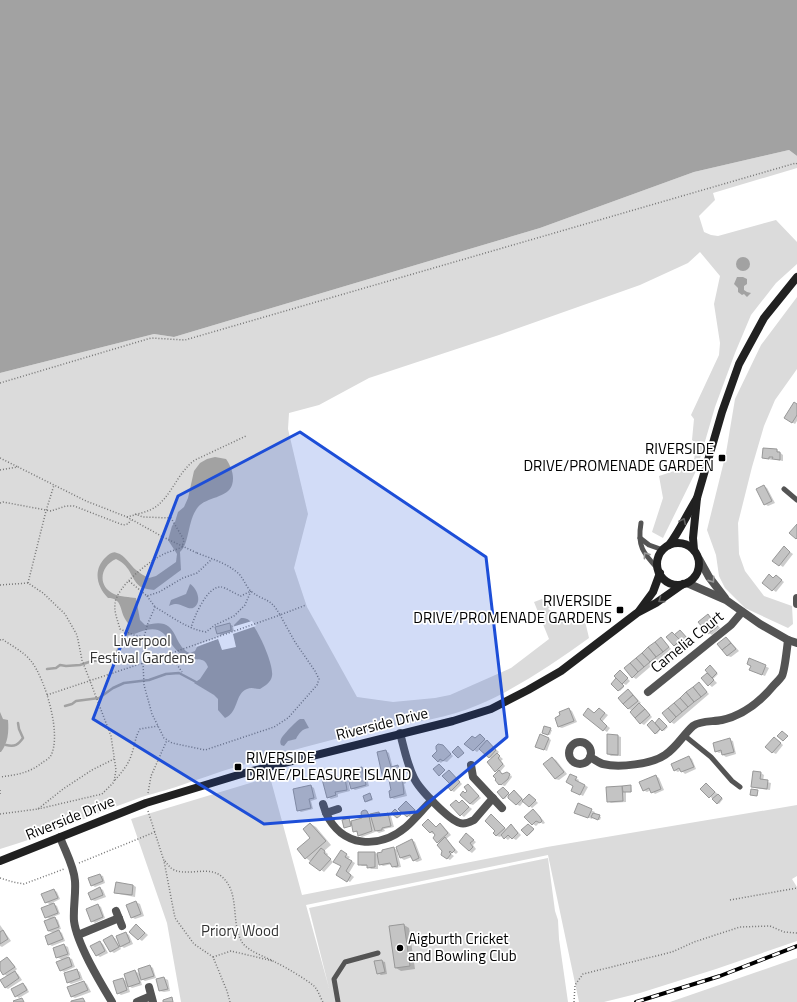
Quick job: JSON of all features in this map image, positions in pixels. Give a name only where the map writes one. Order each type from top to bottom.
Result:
[{"type":"street","points":[[694,550],[693,533],[698,498],[722,412],[739,364],[764,318],[797,277]]},
{"type":"street","points":[[698,498],[688,512],[675,537],[659,555],[659,571],[664,579],[670,582],[676,584],[685,583],[692,579],[697,573],[699,559]]},
{"type":"street","points":[[666,547],[676,543],[683,543],[694,550],[709,578],[726,600]]},
{"type":"street","name":"Riverside Drive","points":[[637,613],[652,592],[659,571]]},
{"type":"street","points":[[685,583],[726,600],[760,624],[788,640],[797,643]]},
{"type":"street","name":"Riverside Drive","points":[[0,861],[146,803],[248,772],[453,721],[491,709],[561,671],[637,613],[656,603],[685,583]]},
{"type":"street","points":[[797,598],[797,604]]},
{"type":"street","name":"Camelia Court","points":[[648,692],[731,625],[742,612]]},
{"type":"street","points":[[590,757],[602,764],[611,766],[657,760],[666,754],[693,726],[701,722],[719,721],[730,718],[749,709],[764,697],[782,675],[788,640]]},
{"type":"street","points":[[400,733],[413,777],[419,787],[454,820],[462,824],[466,824],[474,820],[493,798]]},
{"type":"street","points":[[471,765],[473,777],[502,808]]},
{"type":"street","points":[[323,804],[333,826],[344,835],[359,841],[377,841],[396,834],[406,827],[432,800]]},
{"type":"street","points":[[326,813],[338,809]]},
{"type":"street","points":[[60,837],[74,873],[74,922],[78,935],[85,952],[112,1002]]},
{"type":"street","points":[[78,935],[119,918]]},
{"type":"street","points":[[137,1002],[152,999],[148,987]]},
{"type":"lane","points":[[784,489],[797,500]]},
{"type":"lane","points":[[641,523],[640,545],[644,554],[659,571]]},
{"type":"lane","points":[[640,538],[649,545],[666,547]]},
{"type":"lane","points":[[685,736],[711,757],[732,781],[740,787]]},
{"type":"lane","points":[[338,1002],[334,979],[345,962],[378,953]]},
{"type":"path","points":[[0,383],[151,338],[185,340],[796,163],[797,164]]},
{"type":"path","points":[[127,518],[152,509],[158,505],[188,465],[195,460],[246,436]]},
{"type":"path","points":[[0,458],[86,501],[127,518],[197,553],[220,562],[237,573],[244,580],[251,591],[269,601],[275,607],[319,679],[318,685],[288,718],[274,727],[227,744],[205,750],[172,744],[164,738],[152,714],[144,686],[144,637],[155,607]]},
{"type":"path","points":[[0,470],[18,467]]},
{"type":"path","points":[[28,583],[54,485]]},
{"type":"path","points":[[0,503],[3,502],[46,511],[51,511],[66,506],[74,506],[123,525],[128,524],[131,520]]},
{"type":"path","points":[[135,514],[144,517],[171,518],[184,540],[182,547],[164,554],[140,570],[132,577],[118,595],[115,604],[116,616],[120,629],[134,635],[144,637]]},
{"type":"path","points":[[147,596],[159,592],[183,578],[197,573],[212,559]]},
{"type":"path","points":[[129,581],[147,596],[155,607],[191,628],[206,632],[215,625],[234,616],[245,606],[251,591]]},
{"type":"path","points":[[0,585],[28,583],[43,593],[65,614],[77,635],[82,660],[89,682],[111,736],[116,770],[114,782]]},
{"type":"path","points":[[191,628],[195,614],[201,604],[207,595],[217,587],[225,587],[232,593],[240,596],[251,591]]},
{"type":"path","points":[[47,695],[176,652],[306,605]]},
{"type":"path","points":[[0,640],[2,639],[14,646],[31,661],[40,673],[54,725],[53,747],[50,757],[36,768],[18,775],[0,776]]},
{"type":"path","points":[[170,654],[182,672]]},
{"type":"path","points":[[0,814],[38,809],[102,794],[125,768],[132,753],[136,736],[140,729],[158,726]]},
{"type":"path","points":[[167,740],[151,776],[146,803],[164,861],[175,918],[194,944],[213,957],[230,1002]]},
{"type":"path","points":[[38,809],[63,789],[92,770],[114,759]]},
{"type":"path","points":[[164,861],[172,869],[180,871],[212,872],[221,876],[229,886],[238,933],[242,943],[254,952],[277,962],[315,987],[323,1002]]},
{"type":"path","points":[[730,900],[797,888]]},
{"type":"path","points":[[574,1002],[575,985],[583,974],[672,952],[694,942],[740,927],[770,926],[784,932],[797,933]]},
{"type":"path","points":[[213,957],[231,951],[277,962]]},
{"type":"highlighted area","points":[[300,432],[486,557],[507,737],[417,812],[264,824],[93,719],[178,496]]},
{"type":"green space","name":"Liverpool Festival Gardens","points":[[789,150],[797,156],[797,168],[713,193],[715,200],[699,216],[704,232],[718,236],[776,220],[797,242],[797,264],[776,283],[751,315],[715,407],[697,469],[663,538],[652,532],[663,498],[659,476],[674,471],[672,466],[694,461],[696,443],[692,440],[694,419],[691,415],[719,355],[720,343],[714,304],[720,276],[700,252],[688,263],[640,285],[499,335],[369,378],[319,405],[289,413],[288,429],[308,514],[294,568],[307,607],[357,697],[393,702],[435,698],[450,695],[511,668],[549,639],[534,602],[542,599],[550,607],[548,609],[551,611],[565,617],[585,621],[589,638],[549,666],[521,683],[493,698],[467,709],[431,719],[347,736],[231,768],[136,799],[50,832],[0,849],[0,373],[154,334],[174,337],[540,228],[694,172]]},
{"type":"green space","points":[[797,297],[797,369],[775,400],[764,426],[738,523],[739,554],[745,571],[764,596],[792,606],[793,624],[788,628],[745,608],[725,588],[719,576],[716,555],[707,530],[726,453],[735,399],[761,345]]},
{"type":"green space","name":"Priory Wood","points":[[270,777],[302,895],[547,847],[797,805],[797,876],[792,879],[797,887],[797,941],[640,993],[604,1002],[579,1002],[548,855],[306,905],[329,988],[309,908],[548,858],[555,911],[558,920],[559,939],[568,1002],[181,1002],[167,923],[131,819]]},
{"type":"green space","points":[[797,958],[797,1002],[670,1002]]},
{"type":"shaded area","points":[[0,0],[797,0],[797,156],[789,150],[694,172],[540,228],[174,337],[154,334],[0,373]]},
{"type":"shaded area","points":[[743,257],[748,259],[750,264],[748,269],[743,271],[738,269],[736,264],[738,259]]},
{"type":"shaded area","points":[[737,277],[747,279],[747,284],[744,286],[744,290],[751,293],[747,297],[738,292],[738,288],[734,284]]},
{"type":"shaded area","points":[[215,457],[226,459],[231,468],[233,482],[230,489],[226,493],[206,501],[198,507],[194,513],[185,543],[180,552],[181,570],[154,590],[141,587],[135,581],[125,565],[116,559],[107,566],[104,571],[103,581],[105,586],[114,594],[136,598],[140,620],[145,625],[159,623],[168,626],[182,647],[190,653],[195,651],[197,647],[235,632],[234,625],[241,618],[250,621],[265,647],[271,664],[272,676],[269,682],[260,689],[250,688],[243,691],[240,694],[233,712],[225,718],[218,710],[218,699],[194,683],[200,679],[208,667],[206,663],[202,660],[185,657],[178,652],[166,636],[155,630],[148,630],[128,635],[123,638],[122,636],[129,625],[124,618],[118,602],[112,598],[108,598],[101,588],[98,578],[99,567],[102,562],[107,556],[116,552],[136,570],[149,578],[156,576],[176,562],[177,554],[168,540],[172,526],[178,512],[184,507],[188,498],[194,471],[200,463]]},
{"type":"shaded area","points":[[190,584],[197,592],[198,603],[196,606],[189,608],[174,604],[169,606],[171,600],[186,594]]},
{"type":"shaded area","points":[[0,712],[3,719],[8,720],[7,741],[1,752],[0,752]]},
{"type":"shaded area","points":[[300,719],[304,719],[309,728],[304,729],[296,739],[288,741],[284,746],[281,745],[280,741],[282,737]]},
{"type":"pier","points":[[252,621],[256,626],[233,634],[236,647],[222,650],[218,639],[195,647],[233,631],[232,627]]},
{"type":"building","points":[[794,402],[797,404],[797,415],[792,423],[784,418]]},
{"type":"building","points":[[763,448],[777,449],[777,452],[780,452],[780,460],[772,459],[773,457],[769,457],[769,459],[762,458]]},
{"type":"building","points":[[764,485],[772,501],[764,505],[756,489]]},
{"type":"building","points":[[797,524],[797,538],[796,539],[789,533]]},
{"type":"building","points":[[784,546],[790,552],[779,566],[772,561]]},
{"type":"building","points":[[769,574],[773,578],[776,575],[782,580],[772,591],[762,583]]},
{"type":"building","points":[[708,614],[712,620],[703,628],[698,622]]},
{"type":"building","points":[[712,620],[718,626],[708,634],[703,628]]},
{"type":"building","points":[[230,623],[231,630],[217,634],[215,627]]},
{"type":"building","points":[[680,630],[688,639],[682,643],[674,635]]},
{"type":"building","points":[[672,632],[680,640],[674,646],[666,637]]},
{"type":"building","points":[[661,637],[669,647],[663,652],[655,642]]},
{"type":"building","points":[[726,637],[731,643],[722,650],[717,644]]},
{"type":"building","points":[[655,642],[663,652],[656,657],[648,647]]},
{"type":"building","points":[[731,643],[736,649],[727,656],[722,650]]},
{"type":"building","points":[[648,647],[656,657],[650,662],[642,653]]},
{"type":"building","points":[[642,653],[650,662],[644,667],[636,658]]},
{"type":"building","points":[[636,658],[644,667],[638,672],[630,663]]},
{"type":"building","points":[[749,658],[766,665],[762,675],[749,670],[751,666],[747,664]]},
{"type":"building","points":[[630,663],[638,672],[632,678],[624,668]]},
{"type":"building","points":[[710,665],[717,673],[712,678],[705,670]]},
{"type":"building","points":[[620,670],[628,678],[622,684],[614,676]]},
{"type":"building","points":[[707,673],[714,680],[708,686],[701,678]]},
{"type":"building","points":[[616,678],[624,686],[618,691],[611,684]]},
{"type":"building","points":[[699,682],[707,692],[701,697],[693,687]]},
{"type":"building","points":[[693,687],[701,697],[694,702],[686,692]]},
{"type":"building","points":[[628,689],[633,695],[623,704],[618,698]]},
{"type":"building","points":[[686,692],[694,702],[688,707],[680,698]]},
{"type":"building","points":[[633,695],[638,701],[628,709],[623,704]]},
{"type":"building","points":[[680,698],[688,707],[682,712],[674,703]]},
{"type":"building","points":[[639,703],[645,709],[635,718],[630,712]]},
{"type":"building","points":[[674,703],[682,712],[676,717],[668,708]]},
{"type":"building","points":[[569,708],[574,721],[558,727],[555,718],[560,715],[559,712]]},
{"type":"building","points":[[588,708],[594,713],[599,708],[605,713],[600,719],[607,726],[603,731],[583,715]]},
{"type":"building","points":[[668,708],[676,717],[670,723],[662,713]]},
{"type":"building","points":[[645,709],[650,715],[640,724],[635,718]]},
{"type":"building","points":[[659,718],[667,726],[662,731],[655,723]]},
{"type":"building","points":[[652,720],[660,729],[655,734],[647,725]]},
{"type":"building","points":[[544,726],[551,728],[548,735],[542,733]]},
{"type":"building","points":[[782,731],[788,736],[783,741],[777,736]]},
{"type":"building","points":[[480,734],[485,739],[473,751],[464,744],[472,736],[475,738]]},
{"type":"building","points":[[540,734],[549,738],[544,750],[535,747]]},
{"type":"building","points":[[607,734],[618,735],[618,755],[607,754]]},
{"type":"building","points":[[774,737],[781,743],[772,753],[765,747]]},
{"type":"building","points":[[730,738],[734,752],[722,755],[721,750],[715,752],[713,743]]},
{"type":"building","points":[[487,740],[496,750],[489,758],[479,749]]},
{"type":"building","points":[[438,744],[443,745],[451,754],[443,761],[440,759],[438,762],[432,756],[437,751],[436,746]]},
{"type":"building","points":[[458,746],[464,753],[458,758],[452,752]]},
{"type":"building","points":[[386,750],[391,767],[398,765],[400,774],[383,779],[377,752]]},
{"type":"building","points":[[497,753],[500,756],[498,758],[503,764],[495,772],[487,762]]},
{"type":"building","points":[[689,756],[694,767],[681,772],[679,768],[674,771],[671,764]]},
{"type":"building","points":[[552,757],[564,772],[555,779],[543,764]]},
{"type":"building","points":[[439,764],[445,770],[439,776],[433,769]]},
{"type":"building","points":[[362,767],[366,785],[351,789],[346,771]]},
{"type":"building","points":[[449,770],[460,782],[451,791],[448,787],[450,784],[442,776]]},
{"type":"building","points":[[499,770],[502,774],[507,772],[510,774],[508,779],[501,785],[499,785],[493,776]]},
{"type":"building","points":[[753,771],[761,772],[760,779],[768,780],[767,789],[751,787]]},
{"type":"building","points":[[570,774],[577,777],[575,780],[585,785],[580,795],[571,791],[573,786],[566,782]]},
{"type":"building","points":[[656,775],[661,789],[651,793],[649,788],[643,791],[639,782]]},
{"type":"building","points":[[402,776],[404,794],[390,798],[389,791],[391,790],[389,780]]},
{"type":"building","points":[[328,777],[329,781],[345,778],[347,790],[335,792],[336,795],[327,798],[322,779]]},
{"type":"building","points":[[706,783],[715,792],[709,798],[700,789]]},
{"type":"building","points":[[468,784],[479,796],[470,804],[460,795],[463,791],[465,793],[467,791],[464,787]]},
{"type":"building","points":[[311,785],[314,798],[309,799],[311,808],[297,811],[293,789]]},
{"type":"building","points":[[631,785],[631,792],[623,792],[622,786]]},
{"type":"building","points":[[622,786],[623,801],[607,802],[606,787]]},
{"type":"building","points":[[503,787],[509,793],[503,799],[497,792]]},
{"type":"building","points":[[751,789],[758,790],[757,796],[750,795]]},
{"type":"building","points":[[514,790],[522,799],[516,805],[508,798]]},
{"type":"building","points":[[370,793],[372,799],[365,802],[363,796]]},
{"type":"building","points":[[529,794],[536,800],[529,807],[522,801]]},
{"type":"building","points":[[718,794],[722,798],[717,804],[712,799]]},
{"type":"building","points":[[456,800],[459,803],[462,800],[469,807],[460,816],[450,805]]},
{"type":"building","points":[[406,801],[415,810],[407,817],[398,809]]},
{"type":"building","points":[[578,803],[592,809],[588,818],[574,813]]},
{"type":"building","points":[[395,809],[401,815],[397,818],[391,813]]},
{"type":"building","points":[[533,809],[542,821],[540,823],[536,821],[532,825],[524,817]]},
{"type":"building","points":[[365,810],[369,816],[372,831],[358,836],[357,831],[353,832],[351,821],[362,818],[361,813]]},
{"type":"building","points":[[379,812],[380,816],[388,813],[391,826],[375,831],[370,814]]},
{"type":"building","points":[[593,813],[600,815],[598,820],[591,817]]},
{"type":"building","points":[[491,814],[505,828],[496,836],[493,833],[495,831],[485,821]]},
{"type":"building","points":[[349,818],[351,826],[344,828],[342,820]]},
{"type":"building","points":[[428,819],[436,827],[440,823],[448,833],[437,843],[433,838],[435,835],[432,831],[430,833],[422,825]]},
{"type":"building","points":[[310,823],[326,841],[305,859],[297,849],[310,838],[303,829]]},
{"type":"building","points":[[511,824],[518,833],[512,839],[508,835],[504,839],[501,835]]},
{"type":"building","points":[[528,824],[534,829],[527,836],[521,830]]},
{"type":"building","points":[[466,833],[474,840],[470,843],[473,847],[469,851],[459,842]]},
{"type":"building","points":[[445,837],[455,850],[452,853],[450,851],[449,852],[451,854],[447,859],[441,855],[442,851],[437,845]]},
{"type":"building","points":[[412,839],[419,858],[413,861],[410,855],[400,858],[396,847]]},
{"type":"building","points":[[394,847],[398,866],[392,867],[390,863],[379,865],[377,853]]},
{"type":"building","points":[[321,848],[331,859],[320,871],[309,863]]},
{"type":"building","points":[[341,850],[347,854],[345,857],[352,861],[346,871],[351,875],[347,882],[336,875],[341,866],[333,862]]},
{"type":"building","points":[[358,852],[375,852],[375,867],[367,868],[367,865],[358,865]]},
{"type":"building","points":[[100,874],[103,881],[91,886],[88,878]]},
{"type":"building","points":[[116,882],[133,885],[132,895],[114,893]]},
{"type":"building","points":[[100,887],[103,895],[91,900],[88,893]]},
{"type":"building","points":[[54,889],[58,898],[45,903],[41,894]]},
{"type":"building","points":[[136,901],[141,914],[131,918],[126,905]]},
{"type":"building","points":[[54,903],[58,913],[45,918],[41,908]]},
{"type":"building","points":[[98,904],[103,917],[91,922],[86,909]]},
{"type":"building","points":[[55,917],[59,927],[48,931],[44,921]]},
{"type":"building","points":[[136,924],[145,933],[138,940],[129,932]]},
{"type":"building","points":[[404,924],[410,966],[395,968],[389,926]]},
{"type":"building","points":[[3,930],[8,939],[0,944],[0,932]]},
{"type":"building","points":[[59,930],[63,939],[48,945],[45,936]]},
{"type":"building","points":[[126,932],[130,942],[120,947],[116,936]]},
{"type":"building","points":[[112,935],[119,947],[110,952],[103,940]]},
{"type":"building","points":[[100,941],[105,951],[96,956],[90,946]]},
{"type":"building","points":[[64,944],[68,954],[56,958],[53,948]]},
{"type":"building","points":[[7,957],[15,967],[3,975],[0,970],[0,962]]},
{"type":"building","points":[[69,957],[72,966],[60,971],[56,962]]},
{"type":"building","points":[[382,960],[385,972],[377,974],[374,961]]},
{"type":"building","points":[[150,965],[154,976],[141,980],[138,969]]},
{"type":"building","points":[[77,969],[80,978],[67,983],[64,973]]},
{"type":"building","points":[[135,970],[140,983],[128,987],[124,974]]},
{"type":"building","points":[[15,971],[19,978],[5,988],[0,980]]},
{"type":"building","points":[[164,977],[168,989],[159,991],[156,979]]},
{"type":"building","points":[[123,978],[127,990],[117,994],[113,981]]},
{"type":"building","points":[[84,981],[88,990],[71,997],[67,987]]},
{"type":"building","points":[[23,983],[27,990],[15,997],[11,989]]},
{"type":"building","points":[[172,997],[173,1002],[163,1002],[163,1000]]},
{"type":"building","points":[[22,998],[24,1002],[13,1001]]},
{"type":"building","points":[[83,998],[85,1002],[71,1002],[71,1001]]},
{"type":"waterway","points":[[47,669],[56,668],[60,665],[80,665],[113,657],[117,652],[123,638]]},
{"type":"waterway","points":[[65,706],[76,701],[99,698],[113,688],[124,683],[149,680],[166,674],[179,673],[196,682]]},
{"type":"waterway","points":[[6,745],[16,745],[23,738],[18,723]]},
{"type":"railway","points":[[636,1002],[720,976],[797,946]]},
{"type":"place","name":"RIVERSIDE DRIVE/PROMENADE GARDEN","points":[[722,458]]},
{"type":"place","name":"RIVERSIDE DRIVE/PROMENADE GARDENS","points":[[620,610]]},
{"type":"place","name":"RIVERSIDE DRIVE/PLEASURE ISLAND","points":[[238,767]]},
{"type":"place","name":"Aigburth Cricket and Bowling Club","points":[[400,948]]}]
